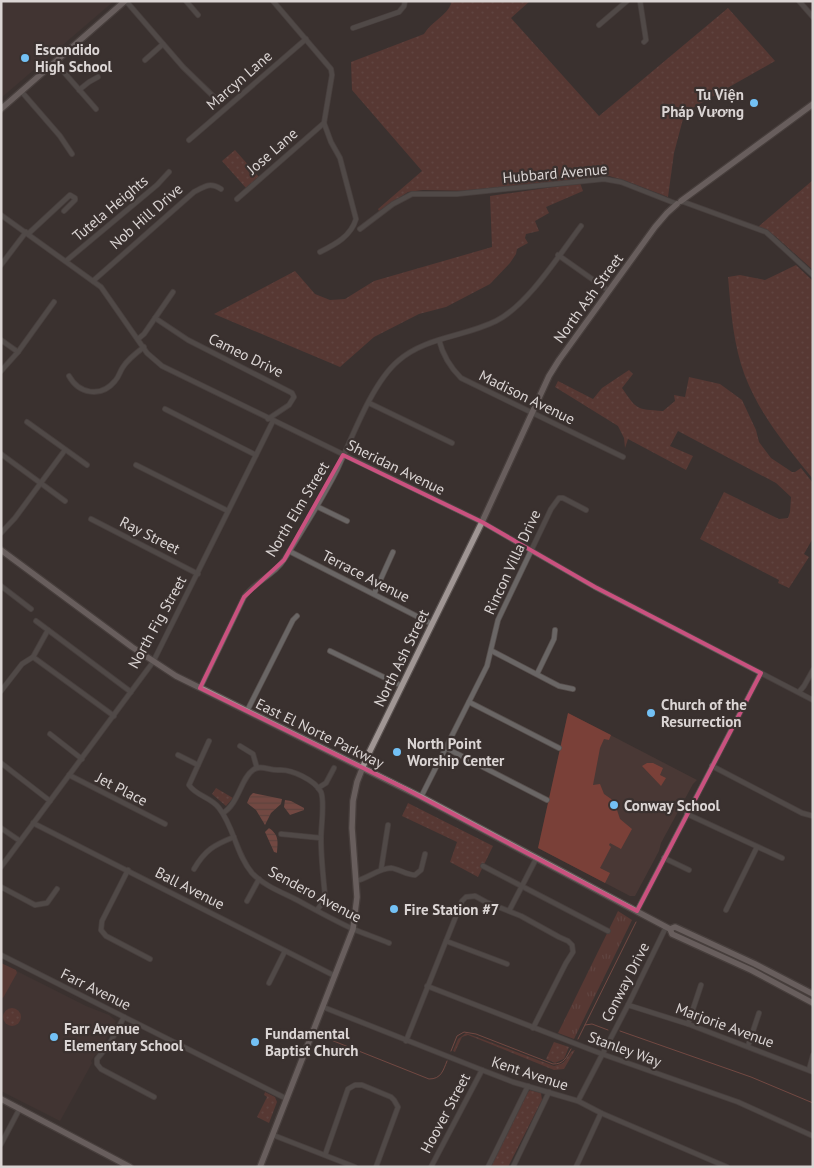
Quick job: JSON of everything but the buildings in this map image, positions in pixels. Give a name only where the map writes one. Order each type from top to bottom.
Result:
[{"type":"main road","points":[[1,109],[125,1]]},
{"type":"main road","name":"North Ash Street","points":[[260,1167],[353,929],[357,897],[352,814],[355,793],[363,768],[482,522],[545,384],[559,360],[667,213],[813,104]]},
{"type":"main road","name":"East El Norte Parkway","points":[[1,550],[47,586],[153,662],[200,688],[421,797],[637,911],[668,928],[672,934],[750,970],[813,1003]]},
{"type":"main road","name":"East El Norte Parkway","points":[[668,928],[675,927],[755,964],[813,994]]},
{"type":"main road","points":[[1,1099],[129,1166]]},
{"type":"street","points":[[125,1],[196,81],[214,98]]},
{"type":"street","points":[[186,1],[198,15]]},
{"type":"street","points":[[273,1],[331,69],[331,86],[324,123],[331,142],[340,158],[356,218],[351,230],[339,242],[320,252]]},
{"type":"street","points":[[353,28],[399,12],[404,6],[405,1]]},
{"type":"street","points":[[599,25],[627,1]]},
{"type":"street","points":[[640,1],[646,40],[644,42]]},
{"type":"street","points":[[799,1],[813,17]]},
{"type":"street","name":"Marcyn Lane","points":[[189,140],[306,39]]},
{"type":"street","points":[[145,60],[163,44]]},
{"type":"street","points":[[55,62],[96,109]]},
{"type":"street","points":[[79,90],[88,82],[98,77]]},
{"type":"street","points":[[22,91],[60,136],[72,154]]},
{"type":"street","name":"Jose Lane","points":[[237,199],[324,123]]},
{"type":"street","name":"Tutela Heights","points":[[66,261],[157,185],[169,172]]},
{"type":"street","name":"Hubbard Avenue","points":[[360,229],[393,204],[412,194],[457,194],[604,179],[621,182],[766,232],[813,276]]},
{"type":"street","name":"Nob Hill Drive","points":[[93,281],[194,192],[207,184],[215,185],[222,189]]},
{"type":"street","points":[[1,265],[27,233],[70,195],[75,200],[64,211]]},
{"type":"street","name":"Sheridan Avenue","points":[[1,215],[93,281],[107,294],[154,360],[167,369],[482,522],[621,601],[813,700]]},
{"type":"street","name":"North Elm Street","points":[[200,688],[244,597],[249,590],[270,575],[284,560],[316,506],[337,469],[378,384],[398,360],[419,347],[476,330],[510,312],[527,297],[581,226]]},
{"type":"street","points":[[558,255],[609,290]]},
{"type":"street","points":[[138,339],[144,334],[173,292]]},
{"type":"street","points":[[1,371],[18,352],[54,302]]},
{"type":"street","name":"Cameo Drive","points":[[155,318],[188,340],[292,393],[294,397],[292,402],[270,420]]},
{"type":"street","points":[[1,340],[18,352]]},
{"type":"street","name":"Madison Avenue","points":[[440,340],[442,351],[449,366],[461,378],[623,457]]},
{"type":"street","points":[[69,376],[73,382],[87,392],[106,389],[114,382],[129,360],[144,348]]},
{"type":"street","points":[[369,403],[452,443]]},
{"type":"street","points":[[165,409],[256,455]]},
{"type":"street","name":"North Fig Street","points":[[1,867],[153,662],[256,455],[270,420]]},
{"type":"street","points":[[27,422],[88,465]]},
{"type":"street","points":[[1,533],[42,484],[66,450]]},
{"type":"street","points":[[1,454],[65,501]]},
{"type":"street","points":[[136,465],[228,511]]},
{"type":"street","name":"Rincon Villa Drive","points":[[421,797],[487,666],[498,620],[554,502],[559,498],[563,498],[586,510]]},
{"type":"street","points":[[316,506],[347,521]]},
{"type":"street","name":"Ray Street","points":[[91,519],[198,574]]},
{"type":"street","name":"Terrace Avenue","points":[[289,551],[432,624]]},
{"type":"street","points":[[374,594],[393,552]]},
{"type":"street","points":[[1,586],[31,609]]},
{"type":"street","points":[[247,711],[293,620],[297,616]]},
{"type":"street","points":[[36,621],[131,692]]},
{"type":"street","points":[[1,691],[22,664],[33,657],[48,630]]},
{"type":"street","points":[[537,674],[554,639],[555,630]]},
{"type":"street","points":[[330,651],[402,686]]},
{"type":"street","points":[[492,651],[559,686],[573,689]]},
{"type":"street","points":[[33,657],[114,716]]},
{"type":"street","points":[[799,692],[813,670]]},
{"type":"street","points":[[637,911],[761,673]]},
{"type":"street","points":[[469,702],[559,748]]},
{"type":"street","points":[[50,734],[82,759]]},
{"type":"street","points":[[178,755],[198,765],[210,741]]},
{"type":"street","points":[[240,746],[253,754],[257,768]]},
{"type":"street","points":[[446,748],[546,800]]},
{"type":"street","points":[[1,762],[50,801]]},
{"type":"street","name":"Sendero Avenue","points":[[198,765],[189,785],[192,790],[214,802],[223,813],[247,866],[259,879],[353,929],[389,943]]},
{"type":"street","points":[[712,766],[802,813],[813,816]]},
{"type":"street","points":[[223,813],[230,808],[250,773],[257,768],[261,767],[271,771],[287,770],[312,782],[318,788],[322,795],[321,838],[325,895],[324,901],[316,910]]},
{"type":"street","points":[[318,788],[326,783],[334,768]]},
{"type":"street","name":"Jet Place","points":[[69,775],[165,824]]},
{"type":"street","points":[[687,814],[782,858]]},
{"type":"street","name":"Ball Avenue","points":[[33,823],[335,976]]},
{"type":"street","points":[[381,870],[388,824]]},
{"type":"street","points":[[1,828],[20,842]]},
{"type":"street","points":[[281,834],[321,838]]},
{"type":"street","points":[[194,869],[200,858],[212,846],[234,837]]},
{"type":"street","points":[[726,910],[757,847]]},
{"type":"street","points":[[356,881],[367,878],[381,870],[392,868],[416,875],[421,870],[425,854]]},
{"type":"street","points":[[664,858],[689,870]]},
{"type":"street","points":[[509,911],[536,859]]},
{"type":"street","points":[[483,866],[608,931]]},
{"type":"street","points":[[128,870],[102,921],[100,930],[106,936],[150,959]]},
{"type":"street","points":[[247,901],[259,879]]},
{"type":"street","points":[[1,887],[35,905],[47,903],[57,889]]},
{"type":"street","points":[[406,1041],[462,901],[469,896],[475,896],[509,911],[566,940],[572,945],[573,952],[533,1028]]},
{"type":"street","name":"Conway Drive","points":[[578,1101],[668,928]]},
{"type":"street","points":[[446,941],[506,964]]},
{"type":"street","points":[[269,983],[285,951]]},
{"type":"street","name":"Farr Avenue","points":[[1,955],[87,1000],[287,1099]]},
{"type":"street","points":[[688,1024],[701,985]]},
{"type":"street","name":"Stanley Way","points":[[427,986],[602,1054],[738,1102],[813,1136]]},
{"type":"street","name":"Marjorie Avenue","points":[[628,1005],[688,1024],[811,1071]]},
{"type":"street","name":"Kent Avenue","points":[[323,1008],[482,1070],[578,1101],[601,1113],[728,1167]]},
{"type":"street","points":[[748,1046],[759,1013]]},
{"type":"street","points":[[124,1017],[110,1043],[97,1059],[97,1064],[101,1069],[154,1097]]},
{"type":"street","points":[[811,1071],[813,1055]]},
{"type":"street","name":"Hoover Street","points":[[430,1167],[482,1070]]},
{"type":"street","points":[[325,1155],[348,1089],[355,1084],[362,1085],[391,1097],[398,1106],[397,1114],[376,1167]]},
{"type":"street","points":[[488,1167],[528,1086]]},
{"type":"street","points":[[512,1167],[550,1092]]},
{"type":"street","points":[[1,1144],[20,1108]]},
{"type":"street","points":[[576,1167],[601,1113]]},
{"type":"street","points":[[273,1135],[355,1167]]},
{"type":"highlighted area","points":[[343,455],[482,522],[595,587],[761,673],[637,911],[404,788],[200,688],[244,597],[284,560]]},
{"type":"shaded area","name":"Escondido High School","points":[[1,1],[114,1],[1,98]]},
{"type":"shaded area","name":"Conway School","points":[[568,713],[697,780],[661,843],[659,851],[635,896],[630,896],[538,848]]},
{"type":"shaded area","points":[[253,793],[282,799],[281,804],[271,813],[265,825],[256,810],[247,803]]},
{"type":"shaded area","points":[[285,800],[291,801],[304,808],[304,810],[290,815],[284,807]]},
{"type":"shaded area","points":[[269,828],[275,833],[277,839],[277,853],[274,852],[265,832]]},
{"type":"shaded area","name":"Farr Avenue Elementary School","points":[[1,963],[86,1006],[109,1015],[116,1021],[99,1052],[91,1061],[92,1063],[60,1121],[1,1091]]},
{"type":"green space","points":[[450,1],[530,1],[511,18],[599,116],[728,8],[775,61],[694,107],[683,119],[674,153],[668,197],[609,176],[472,191],[423,190],[408,192],[379,211],[378,209],[422,171],[352,90],[351,62],[424,34],[446,12],[451,4]]},
{"type":"green space","points":[[235,150],[259,177],[246,188],[222,161]]},
{"type":"green space","points":[[813,180],[813,270],[775,236],[758,227]]},
{"type":"green space","points":[[580,183],[583,191],[546,207],[549,213],[535,221],[539,231],[526,234],[525,238],[528,243],[517,249],[510,263],[490,284],[446,307],[419,314],[374,337],[340,367],[214,314],[295,271],[315,294],[330,300],[345,299],[374,281],[492,247],[490,196]]},
{"type":"green space","points":[[796,265],[813,281],[813,479],[766,417],[745,376],[735,340],[728,277],[740,275],[765,280]]},
{"type":"green space","points":[[629,370],[633,374],[622,388],[634,404],[647,410],[663,411],[675,401],[674,395],[685,397],[689,377],[720,384],[742,400],[756,430],[759,442],[771,458],[792,472],[801,468],[813,483],[813,538],[804,554],[809,557],[789,588],[778,583],[779,580],[700,539],[724,492],[779,519],[788,518],[791,497],[776,483],[678,431],[670,446],[693,456],[686,470],[628,439],[625,448],[624,438],[618,426],[555,387],[558,381],[593,399],[602,388]]},
{"type":"green space","points":[[568,713],[611,735],[609,740],[604,739],[600,748],[593,785],[600,784],[604,794],[614,801],[620,819],[632,829],[621,849],[610,843],[609,845],[611,847],[600,868],[610,873],[605,883],[538,848]]},
{"type":"green space","points":[[647,763],[653,763],[663,768],[660,775],[666,778],[661,786],[642,766]]},
{"type":"green space","points":[[216,788],[233,798],[226,806],[212,794]]},
{"type":"green space","points":[[408,803],[493,846],[478,877],[450,862],[457,842],[402,816]]},
{"type":"green space","points":[[618,911],[632,920],[574,1039],[558,1033]]},
{"type":"green space","points":[[1,963],[16,970],[17,973],[3,998],[1,997]]},
{"type":"green space","points":[[8,1008],[16,1008],[21,1013],[19,1024],[8,1026],[3,1021],[3,1013]]},
{"type":"green space","points":[[466,1033],[554,1066],[563,1063],[572,1051],[575,1050],[564,1069],[554,1070],[468,1035],[462,1037],[455,1052],[453,1051],[458,1039]]},
{"type":"green space","points":[[554,1042],[569,1047],[564,1059],[555,1063],[546,1059]]},
{"type":"green space","points":[[530,1090],[541,1093],[542,1100],[508,1167],[489,1167],[528,1092]]},
{"type":"green space","points":[[265,1092],[275,1097],[277,1102],[269,1123],[257,1117],[267,1097],[264,1095]]},
{"type":"waterway","points":[[578,1039],[636,922]]},
{"type":"waterway","points":[[585,1025],[592,1024],[608,1030]]},
{"type":"waterway","points":[[620,1031],[751,1077],[813,1103]]},
{"type":"waterway","points":[[451,1051],[457,1036],[464,1032],[476,1034],[553,1064],[562,1062],[571,1049]]},
{"type":"waterway","points":[[321,1036],[429,1079],[439,1076],[447,1061]]},
{"type":"place","name":"Escondido High School","points":[[25,58]]},
{"type":"place","name":"Tu Viện Pháp Vương","points":[[754,103]]},
{"type":"place","name":"Church of the Resurrection","points":[[651,713]]},
{"type":"place","name":"North Point Worship Center","points":[[397,752]]},
{"type":"place","name":"Conway School","points":[[614,805]]},
{"type":"place","name":"Fire Station #7","points":[[394,909]]},
{"type":"place","name":"Farr Avenue Elementary School","points":[[54,1037]]},
{"type":"place","name":"Fundamental Baptist Church","points":[[255,1042]]}]
